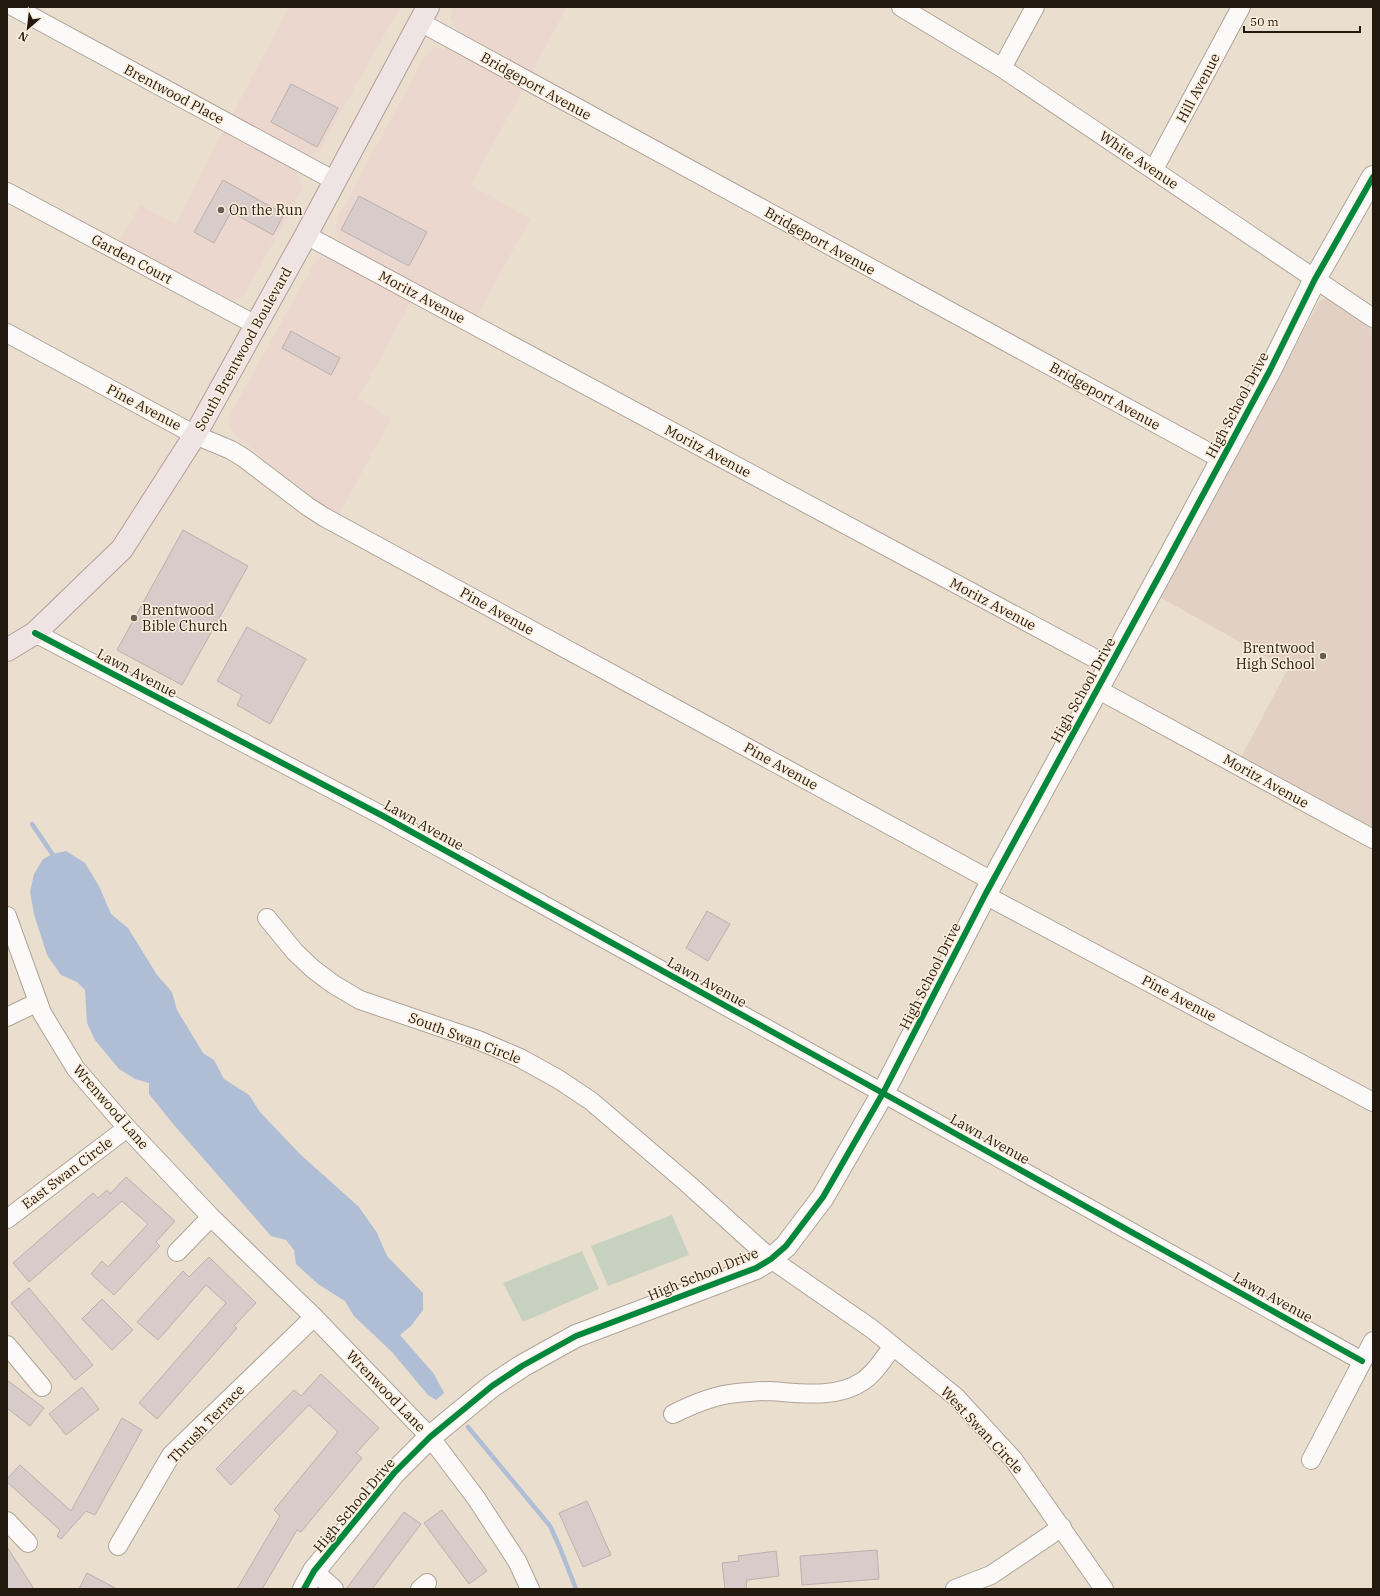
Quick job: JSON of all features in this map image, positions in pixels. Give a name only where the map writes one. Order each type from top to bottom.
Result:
[{"type":"main road","name":"South Brentwood Boulevard","points":[[8,649],[35,633],[122,549],[196,435],[306,235],[424,15]]},
{"type":"street","name":"Brentwood Place","points":[[14,7],[335,181]]},
{"type":"street","name":"White Avenue","points":[[901,7],[1002,68],[1373,318]]},
{"type":"street","points":[[1002,68],[1035,7]]},
{"type":"street","name":"Hill Avenue","points":[[1154,169],[1242,7]]},
{"type":"street","name":"Bridgeport Avenue","points":[[424,15],[1221,460]]},
{"type":"street","name":"High School Drive","points":[[309,1580],[394,1473],[430,1437],[492,1386],[522,1366],[576,1336],[756,1268],[771,1259],[786,1246],[823,1197],[883,1093],[989,888],[1108,666],[1164,567],[1269,372],[1315,280],[1373,177]]},
{"type":"street","name":"Garden Court","points":[[7,192],[256,325]]},
{"type":"street","name":"Moritz Avenue","points":[[306,235],[1108,666]]},
{"type":"street","name":"Pine Avenue","points":[[7,333],[196,435],[231,450],[324,517],[1373,1102]]},
{"type":"street","name":"Lawn Avenue","points":[[35,633],[383,816],[1362,1361]]},
{"type":"street","name":"Moritz Avenue","points":[[1097,689],[1373,839]]},
{"type":"street","name":"Wrenwood Lane","points":[[7,916],[42,1013],[76,1069],[127,1128],[211,1217],[314,1317],[430,1437],[476,1498],[517,1561],[530,1589]]},
{"type":"street","name":"South Swan Circle","points":[[267,918],[295,952],[313,969],[333,984],[360,1000],[478,1040],[520,1058],[558,1079],[591,1101],[771,1259]]},
{"type":"street","points":[[7,1018],[38,1002]]},
{"type":"street","name":"East Swan Circle","points":[[7,1219],[127,1128]]},
{"type":"street","points":[[177,1252],[211,1217]]},
{"type":"street","name":"West Swan Circle","points":[[771,1259],[872,1329],[956,1397],[1013,1459],[1104,1589]]},
{"type":"street","name":"Thrush Terrace","points":[[118,1546],[171,1455],[314,1317]]},
{"type":"street","points":[[1311,1460],[1373,1341]]},
{"type":"street","points":[[7,1345],[42,1387]]},
{"type":"street","points":[[673,1414],[689,1406],[712,1398],[735,1393],[768,1391],[802,1394],[827,1393],[844,1390],[863,1382],[874,1371],[893,1346]]},
{"type":"street","points":[[7,1521],[28,1543]]},
{"type":"street","points":[[955,1589],[991,1575],[1062,1527]]},
{"type":"street","points":[[309,1580],[334,1589]]},
{"type":"shaded area","points":[[289,7],[400,7],[319,151],[311,156],[304,154],[232,115]]},
{"type":"shaded area","points":[[452,7],[567,7],[531,74],[460,32],[453,24],[450,17]]},
{"type":"shaded area","points":[[432,49],[450,49],[523,89],[471,185],[530,219],[476,318],[345,245],[338,238],[336,229],[340,213],[424,58]]},
{"type":"shaded area","points":[[223,132],[295,171],[301,179],[302,187],[245,294],[237,301],[232,303],[118,244],[140,205],[175,224]]},
{"type":"shaded area","points":[[320,257],[332,258],[412,300],[358,399],[391,418],[339,515],[298,489],[235,434],[230,426],[229,420],[231,413],[315,262]]},
{"type":"shaded area","points":[[1324,298],[1330,299],[1373,330],[1373,832],[1240,759],[1288,669],[1158,596],[1319,302]]},
{"type":"green space","points":[[672,1215],[689,1255],[608,1286],[591,1246]]},
{"type":"green space","points":[[582,1251],[599,1289],[523,1322],[503,1283]]},
{"type":"water","points":[[66,851],[85,863],[99,886],[111,914],[128,928],[157,975],[172,992],[177,1010],[203,1053],[214,1060],[224,1079],[249,1095],[260,1112],[301,1155],[359,1207],[377,1233],[387,1256],[423,1293],[423,1310],[411,1326],[400,1335],[434,1374],[444,1393],[436,1400],[428,1395],[392,1352],[354,1316],[345,1301],[318,1284],[296,1264],[294,1250],[286,1240],[271,1236],[174,1125],[149,1094],[149,1083],[135,1079],[119,1069],[95,1040],[87,1023],[85,990],[77,982],[61,975],[47,955],[34,914],[30,892],[34,874],[43,859],[53,854]]},
{"type":"building","points":[[291,84],[338,108],[317,147],[271,122]]},
{"type":"building","points":[[223,180],[284,214],[273,235],[231,212],[214,243],[194,232]]},
{"type":"building","points":[[359,196],[427,232],[409,266],[341,230]]},
{"type":"building","points":[[291,331],[340,358],[331,375],[282,348]]},
{"type":"building","points":[[183,530],[248,566],[182,685],[117,650]]},
{"type":"building","points":[[247,627],[306,659],[270,724],[237,705],[242,695],[217,681]]},
{"type":"building","points":[[707,911],[730,924],[708,961],[686,948]]},
{"type":"building","points":[[126,1177],[175,1221],[156,1242],[160,1246],[114,1295],[91,1274],[102,1261],[108,1267],[148,1224],[122,1201],[29,1282],[13,1263],[93,1193],[98,1198],[107,1190],[110,1194]]},
{"type":"building","points":[[209,1257],[256,1303],[234,1326],[237,1328],[157,1419],[139,1403],[226,1303],[206,1285],[158,1340],[137,1322],[183,1271],[189,1277]]},
{"type":"building","points":[[29,1288],[93,1365],[75,1380],[11,1303]]},
{"type":"building","points":[[102,1299],[133,1330],[112,1350],[82,1319]]},
{"type":"building","points":[[321,1374],[379,1428],[356,1453],[362,1458],[301,1532],[297,1530],[262,1589],[237,1589],[280,1516],[274,1510],[338,1432],[309,1405],[231,1485],[216,1469],[294,1390],[301,1396]]},
{"type":"building","points":[[7,1380],[44,1408],[30,1426],[7,1408]]},
{"type":"building","points":[[82,1387],[99,1409],[66,1435],[49,1414]]},
{"type":"building","points":[[122,1418],[142,1430],[95,1515],[86,1511],[61,1539],[57,1536],[60,1530],[7,1482],[7,1479],[20,1465],[71,1511]]},
{"type":"building","points":[[587,1501],[611,1555],[583,1567],[559,1513]]},
{"type":"building","points":[[442,1510],[487,1571],[469,1584],[424,1523]]},
{"type":"building","points":[[404,1512],[421,1524],[372,1589],[346,1589]]},
{"type":"building","points":[[7,1547],[34,1589],[7,1589]]},
{"type":"building","points":[[877,1550],[879,1579],[802,1585],[800,1556]]},
{"type":"building","points":[[776,1551],[779,1576],[747,1580],[746,1589],[725,1589],[722,1563],[739,1561],[738,1556]]},
{"type":"building","points":[[87,1573],[117,1589],[79,1589]]},
{"type":"waterway","points":[[32,824],[55,858]]},
{"type":"waterway","points":[[468,1427],[550,1526],[576,1589]]},
{"type":"cycle path","points":[[304,1589],[314,1571],[394,1473],[430,1437],[492,1386],[522,1366],[576,1336],[756,1268],[771,1259],[786,1246],[823,1197],[883,1093],[985,895],[1269,372],[1315,279],[1373,177]]},
{"type":"cycle path","points":[[35,633],[383,816],[1362,1361]]},
{"type":"place","name":"On the Run","points":[[221,210]]},
{"type":"place","name":"Brentwood Bible Church","points":[[134,618]]},
{"type":"place","name":"Brentwood High School","points":[[1323,656]]}]
